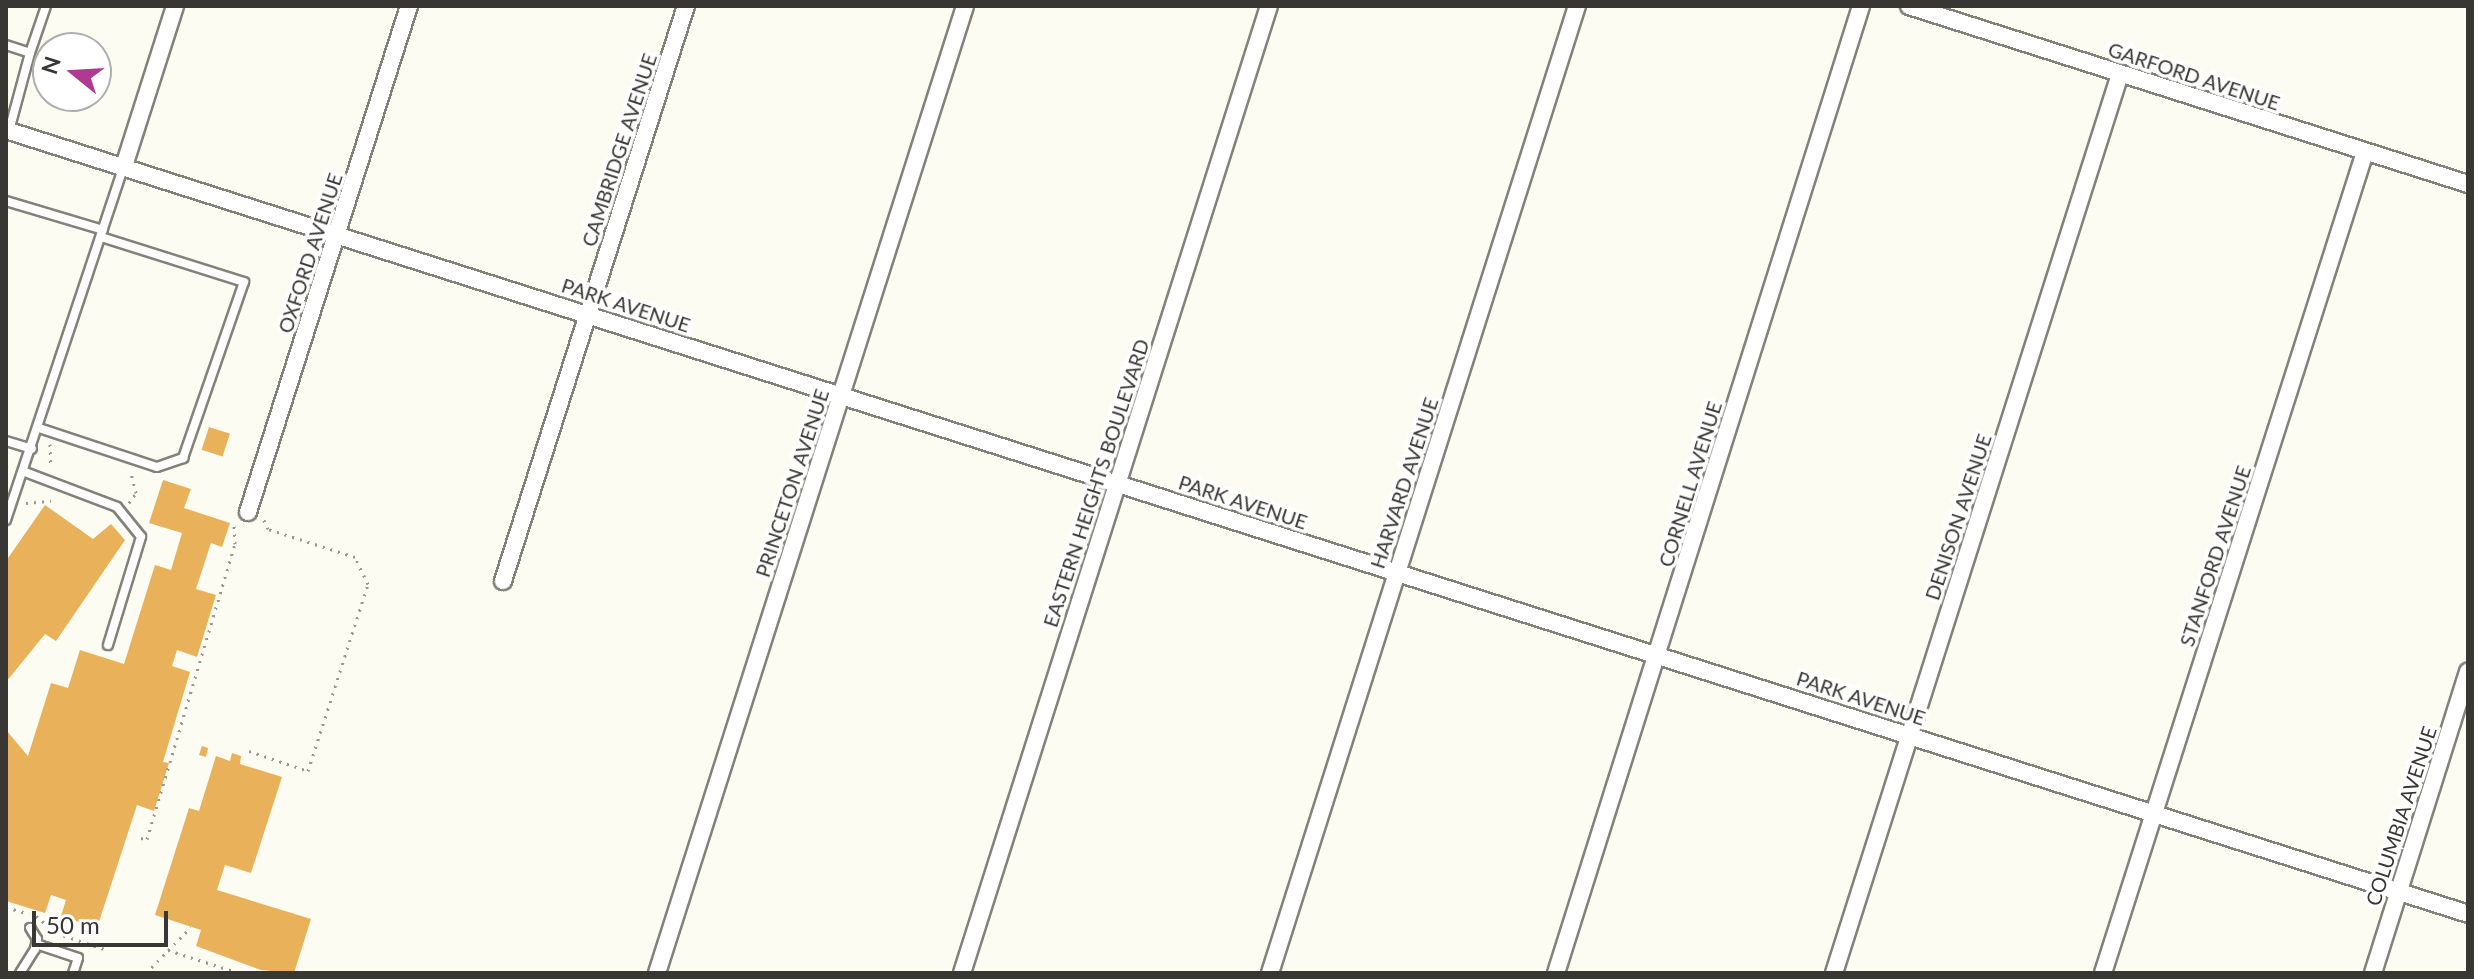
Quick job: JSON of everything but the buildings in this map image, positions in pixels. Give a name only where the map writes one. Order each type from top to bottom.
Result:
[{"type":"street","points":[[124,166],[175,6]]},
{"type":"street","name":"OXFORD AVENUE","points":[[247,513],[409,6]]},
{"type":"street","name":"CAMBRIDGE AVENUE","points":[[503,581],[686,6]]},
{"type":"street","name":"PRINCETON AVENUE","points":[[657,973],[965,6]]},
{"type":"street","name":"EASTERN HEIGHTS BOULEVARD","points":[[962,973],[1269,6]]},
{"type":"street","name":"HARVARD AVENUE","points":[[1270,973],[1577,6]]},
{"type":"street","name":"CORNELL AVENUE","points":[[1556,973],[1861,6]]},
{"type":"street","name":"GARFORD AVENUE","points":[[1909,6],[2468,184]]},
{"type":"street","name":"DENISON AVENUE","points":[[1834,973],[2120,74]]},
{"type":"street","name":"PARK AVENUE","points":[[8,130],[2468,914]]},
{"type":"street","name":"STANFORD AVENUE","points":[[2103,973],[2365,152]]},
{"type":"street","name":"COLUMBIA AVENUE","points":[[2373,973],[2468,672]]},
{"type":"lane","points":[[8,130],[46,6]]},
{"type":"lane","points":[[6,45],[30,53]]},
{"type":"lane","points":[[6,520],[25,472],[124,166]]},
{"type":"lane","points":[[6,201],[244,282],[183,458],[157,467],[39,428]]},
{"type":"lane","points":[[6,441],[32,449]]},
{"type":"lane","points":[[25,472],[117,507],[141,537],[108,645]]},
{"type":"lane","points":[[20,973],[36,944],[30,928]]},
{"type":"lane","points":[[36,944],[78,958],[73,973]]},
{"type":"path","points":[[50,442],[48,461],[58,472]]},
{"type":"path","points":[[133,465],[128,480],[136,493],[134,502]]},
{"type":"path","points":[[20,512],[31,500],[51,501]]},
{"type":"path","points":[[141,838],[147,839],[247,513],[268,529],[355,557],[368,584],[308,771],[249,751]]},
{"type":"path","points":[[6,907],[41,918],[63,936],[107,950]]},
{"type":"path","points":[[146,973],[191,927]]},
{"type":"path","points":[[168,950],[239,973]]}]
